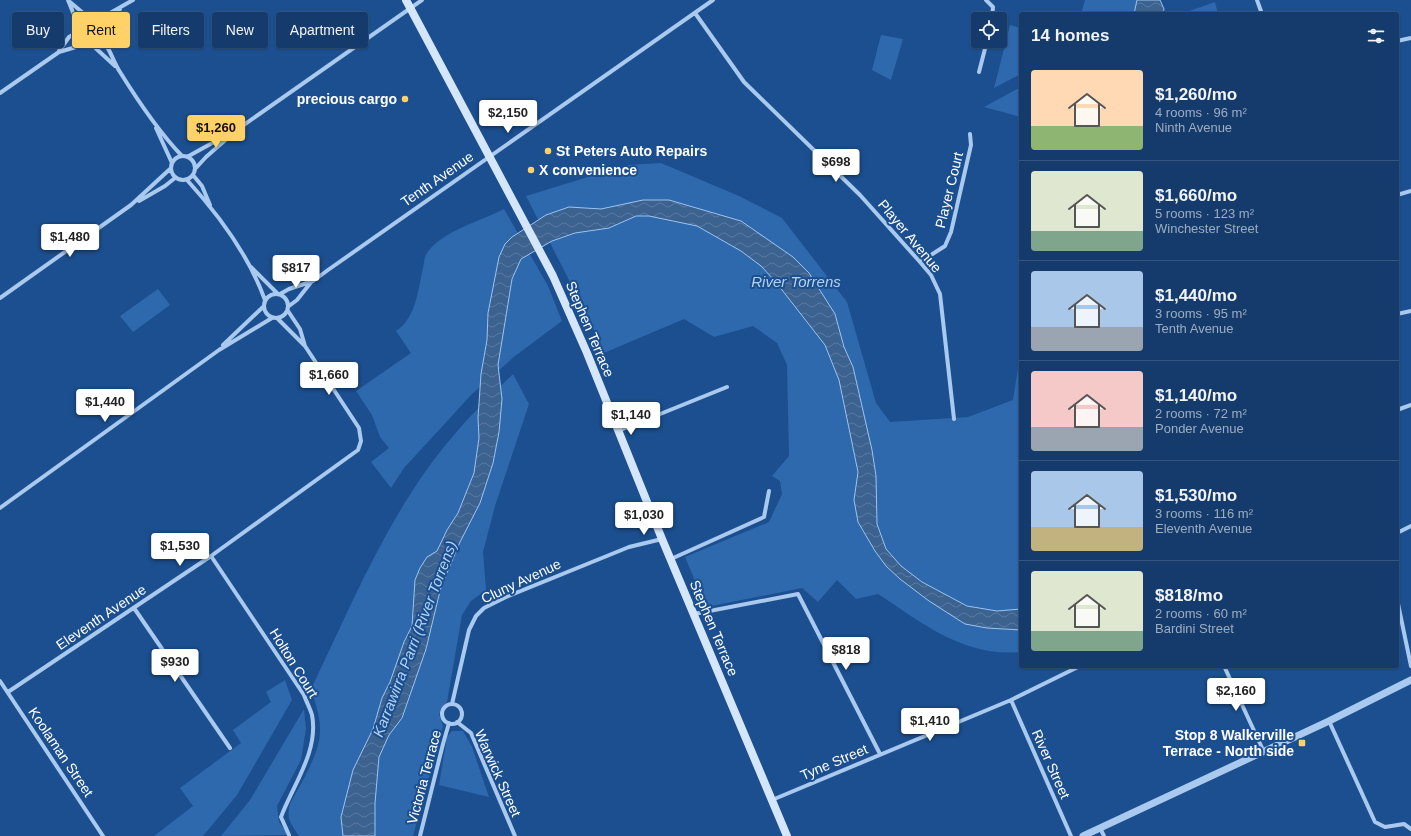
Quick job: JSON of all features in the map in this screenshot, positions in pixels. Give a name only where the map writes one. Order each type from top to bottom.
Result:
[{"type":"main road","name":"Stephen Terrace","points":[[406,0],[488,157],[553,276],[587,353],[662,539],[787,836]]},
{"type":"street","points":[[111,12],[133,0]]},
{"type":"street","points":[[170,169],[175,178],[180,181],[187,180],[193,175],[195,169],[206,157],[238,129],[422,0]]},
{"type":"street","name":"Tenth Avenue","points":[[279,294],[313,280],[713,0]]},
{"type":"street","points":[[986,0],[993,7],[993,12]]},
{"type":"street","points":[[1258,0],[1261,12]]},
{"type":"street","points":[[69,1],[82,12]]},
{"type":"street","points":[[69,1],[73,12]]},
{"type":"street","points":[[118,12],[121,8]]},
{"type":"street","name":"Player Avenue","points":[[695,13],[744,82],[860,196],[931,275],[940,294],[954,419]]},
{"type":"street","points":[[59,52],[69,37],[72,35]]},
{"type":"street","points":[[1399,41],[1411,38]]},
{"type":"street","points":[[0,94],[59,52],[73,48]]},
{"type":"street","points":[[96,48],[117,67]]},
{"type":"street","points":[[108,48],[117,67],[152,119],[185,157],[194,163],[195,169]]},
{"type":"street","points":[[979,72],[985,48]]},
{"type":"street","points":[[152,119],[172,163]]},
{"type":"street","points":[[131,205],[170,169],[172,163],[177,157],[185,157],[238,129]]},
{"type":"street","name":"Player Court","points":[[920,262],[945,246],[951,232],[971,145],[970,134]]},
{"type":"street","points":[[193,175],[202,186],[213,211]]},
{"type":"street","points":[[0,298],[131,205],[165,186],[175,178]]},
{"type":"street","points":[[187,180],[213,211],[250,265],[287,300],[288,308],[300,328],[305,346]]},
{"type":"street","points":[[1399,194],[1411,191]]},
{"type":"street","points":[[250,265],[265,300],[264,306],[266,313],[272,318]]},
{"type":"street","name":"Tenth Avenue","points":[[288,308],[297,300],[313,280]]},
{"type":"street","points":[[265,300],[270,295],[279,294]]},
{"type":"street","points":[[218,350],[264,306]]},
{"type":"street","points":[[0,508],[218,350],[272,318],[284,316],[288,308]]},
{"type":"street","points":[[1399,314],[1411,311]]},
{"type":"street","points":[[278,318],[305,346]]},
{"type":"street","name":"Eleventh Avenue","points":[[8,692],[211,556],[358,450],[361,437],[359,428],[305,346]]},
{"type":"street","points":[[618,431],[727,388]]},
{"type":"street","points":[[1399,409],[1411,405]]},
{"type":"street","points":[[671,559],[764,517],[769,490]]},
{"type":"street","points":[[1399,532],[1411,526]]},
{"type":"street","name":"Cluny Avenue","points":[[452,704],[469,630],[476,616],[484,608],[506,597],[629,547],[662,539]]},
{"type":"street","name":"Holton Court","points":[[211,556],[304,695],[312,715],[309,751],[281,817],[289,835]]},
{"type":"street","points":[[694,614],[798,594],[880,754]]},
{"type":"street","points":[[134,608],[230,748]]},
{"type":"street","points":[[1399,609],[1411,666]]},
{"type":"street","name":"Tyne Street","points":[[772,800],[1011,700],[1076,668]]},
{"type":"street","points":[[1225,668],[1263,750]]},
{"type":"street","points":[[1083,836],[1263,750],[1328,721],[1411,680]]},
{"type":"street","name":"Koolaman Street","points":[[0,681],[104,836]]},
{"type":"street","name":"River Street","points":[[1011,700],[1071,836]]},
{"type":"street","points":[[452,704],[459,707],[462,712],[461,717],[457,722],[449,724],[443,719],[442,712],[446,706],[452,704]]},
{"type":"street","points":[[1328,721],[1376,822],[1385,827],[1404,824],[1411,829]]},
{"type":"street","name":"Warwick Street","points":[[457,722],[471,733],[515,836]]},
{"type":"street","name":"Victoria Terrace","points":[[420,836],[442,744],[449,724]]},
{"type":"street","points":[[1100,828],[1104,836]]},
{"type":"shaded area","points":[[1085,0],[1137,0],[1134,12],[1082,12]]},
{"type":"shaded area","points":[[1215,2],[1218,12],[1187,12]]},
{"type":"shaded area","points":[[1010,25],[1019,27],[1019,75],[994,88],[1004,48],[1007,48],[1007,37]]},
{"type":"shaded area","points":[[881,35],[903,39],[891,80],[872,70]]},
{"type":"shaded area","points":[[1019,88],[1019,116],[984,107]]},
{"type":"shaded area","points":[[661,163],[739,196],[782,218],[847,302],[876,403],[890,422],[968,417],[1013,400],[1019,362],[1019,652],[1000,652],[962,644],[928,627],[878,594],[856,599],[837,580],[818,602],[802,588],[706,607],[685,557],[769,522],[782,494],[780,481],[772,476],[789,456],[787,365],[777,343],[753,326],[714,337],[684,319],[604,353],[588,317],[526,196],[627,165]]},
{"type":"shaded area","points":[[504,209],[548,286],[562,321],[515,356],[472,394],[404,468],[391,488],[371,462],[389,448],[380,437],[372,415],[356,391],[411,353],[396,331],[408,319],[412,311],[418,294],[427,253],[442,239],[462,227]]},
{"type":"shaded area","points":[[158,289],[170,305],[133,332],[120,316]]},
{"type":"shaded area","points":[[513,374],[529,404],[495,506],[483,552],[486,590],[471,601],[462,615],[447,702],[439,714],[443,726],[413,836],[299,836],[289,818],[289,809],[290,804],[314,757],[320,729],[317,709],[311,689],[374,557],[411,494],[431,464],[461,427]]},
{"type":"shaded area","points":[[285,680],[292,700],[237,795],[203,836],[154,836],[193,806],[180,788],[241,743],[233,730],[271,702],[266,692]]},
{"type":"shaded area","points":[[304,709],[306,729],[301,760],[277,806],[279,822],[289,835],[221,836],[250,800]]},
{"type":"shaded area","points":[[452,731],[463,731],[472,747],[489,797],[439,785],[447,737]]},
{"type":"water","points":[[1137,0],[1160,0],[1164,9],[1163,12],[1134,12]]},
{"type":"water","name":"River Torrens","points":[[643,200],[669,200],[741,221],[793,257],[809,273],[835,314],[844,347],[853,367],[872,450],[876,476],[877,524],[886,549],[901,566],[922,582],[967,606],[997,611],[1019,609],[1019,630],[987,628],[965,624],[929,601],[900,579],[886,566],[875,551],[858,522],[854,500],[858,472],[839,380],[825,345],[775,281],[761,266],[741,251],[697,226],[649,216],[636,216],[609,228],[575,233],[552,241],[521,259],[512,279],[498,365],[502,399],[499,432],[493,463],[480,503],[460,542],[441,587],[426,649],[402,718],[389,735],[379,757],[375,803],[375,836],[343,836],[341,817],[353,770],[373,729],[382,698],[390,682],[404,642],[412,626],[415,580],[427,557],[437,551],[447,530],[458,513],[474,473],[479,438],[478,418],[481,374],[487,340],[488,313],[499,257],[505,244],[512,237],[546,215],[569,207],[601,209]]},
{"type":"place","name":"precious cargo","points":[[405,99]]},
{"type":"place","name":"St Peters Auto Repairs","points":[[548,151]]},
{"type":"place","name":"X convenience","points":[[531,170]]},
{"type":"place","name":"Stop 8 Walkerville Terrace - North side","points":[[1302,743]]},
{"type":"water label","name":"Karrawirra Parri (River Torrens)","points":[[415,639]]}]
